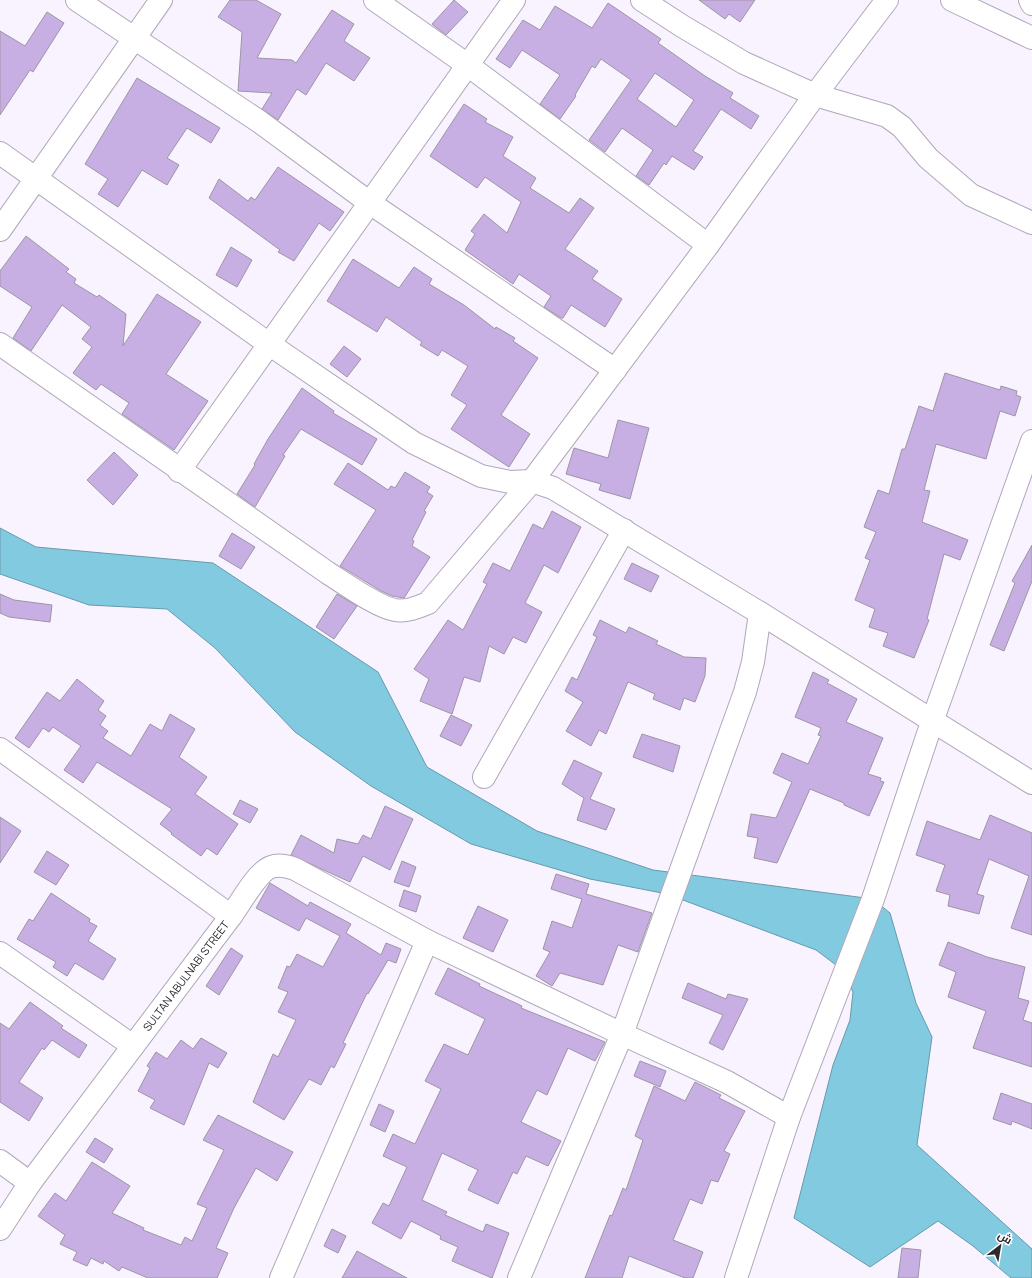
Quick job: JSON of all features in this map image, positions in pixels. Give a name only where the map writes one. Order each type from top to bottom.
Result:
[{"type":"street","points":[[77,0],[260,122],[370,203],[615,370]]},
{"type":"street","points":[[0,230],[161,0]]},
{"type":"street","points":[[375,0],[469,66],[708,245]]},
{"type":"street","points":[[180,471],[269,344],[469,66],[514,0]]},
{"type":"street","points":[[642,0],[744,63],[815,95],[887,116],[894,120],[928,158],[971,195],[1032,223]]},
{"type":"street","points":[[0,344],[328,573],[379,604],[395,610],[411,610],[428,603],[532,481],[708,245],[815,95],[887,0]]},
{"type":"street","points":[[952,0],[1032,38]]},
{"type":"street","points":[[1030,0],[1032,4]]},
{"type":"street","points":[[0,153],[269,344],[414,443],[480,476],[510,482],[532,481],[553,488],[933,719],[1032,783]]},
{"type":"street","points":[[736,1278],[789,1117],[844,971],[860,934],[933,719],[1032,441]]},
{"type":"street","points":[[484,777],[624,530]]},
{"type":"street","points":[[519,1278],[622,1034],[745,692],[753,662],[760,613]]},
{"type":"street","name":"SULTAN ABULNABI STREET","points":[[0,749],[232,916],[30,1183],[0,1229]]},
{"type":"street","points":[[232,916],[261,875],[268,868],[284,866],[295,869],[427,941],[622,1034],[727,1082],[789,1117]]},
{"type":"street","points":[[281,1278],[427,941]]},
{"type":"street","points":[[0,954],[133,1046]]},
{"type":"street","points":[[0,1162],[30,1183]]},
{"type":"water","points":[[0,528],[36,547],[213,563],[378,672],[427,767],[537,831],[653,870],[873,899],[890,913],[916,1003],[932,1037],[917,1145],[1032,1249],[1032,1278],[1011,1278],[973,1246],[938,1221],[870,1267],[794,1218],[833,1065],[850,1020],[853,992],[844,971],[816,950],[667,894],[590,879],[471,844],[371,786],[295,732],[215,648],[167,609],[89,605],[0,574]]},
{"type":"building","points":[[230,0],[256,0],[281,14],[257,58],[292,60],[296,63],[332,10],[354,24],[344,41],[370,58],[354,81],[326,63],[306,95],[297,89],[278,120],[262,109],[272,93],[238,91],[242,32],[218,17]]},
{"type":"building","points":[[454,0],[468,12],[446,35],[432,24]]},
{"type":"building","points":[[699,0],[755,0],[740,22],[729,14],[725,19]]},
{"type":"building","points":[[608,3],[661,39],[658,43],[705,76],[733,93],[730,98],[759,116],[751,129],[721,109],[693,151],[703,157],[694,170],[672,156],[666,165],[664,163],[649,185],[636,176],[653,150],[622,128],[605,152],[589,140],[631,80],[601,59],[595,68],[592,66],[575,95],[576,96],[560,119],[540,104],[560,75],[522,50],[510,68],[496,59],[523,20],[540,30],[555,6],[592,28]],"holes":[[[655,73],[694,100],[676,127],[637,99]]]},
{"type":"building","points":[[47,12],[64,23],[33,72],[30,70],[0,115],[0,31],[25,46]]},
{"type":"building","points":[[137,78],[220,128],[211,143],[187,128],[167,158],[179,165],[167,185],[142,170],[118,207],[98,194],[108,179],[85,164]]},
{"type":"building","points":[[464,104],[487,119],[485,122],[513,137],[503,156],[536,178],[530,188],[569,213],[580,198],[594,208],[565,249],[598,271],[592,279],[622,299],[605,327],[571,305],[563,318],[561,318],[544,307],[551,296],[519,274],[513,284],[465,250],[475,234],[471,231],[484,214],[507,233],[521,202],[485,177],[477,188],[430,156]]},
{"type":"building","points":[[278,167],[344,212],[330,231],[319,223],[294,261],[278,252],[280,250],[209,198],[219,179],[248,201],[251,197],[255,200]]},
{"type":"building","points":[[26,236],[69,269],[66,272],[76,279],[74,283],[97,297],[99,295],[126,314],[123,346],[157,294],[201,322],[166,374],[208,401],[174,450],[122,414],[129,403],[101,384],[96,390],[73,373],[92,347],[82,339],[91,327],[62,305],[31,351],[13,338],[32,307],[0,286],[0,271]]},
{"type":"building","points":[[231,247],[252,260],[237,287],[216,275]]},
{"type":"building","points":[[353,259],[399,288],[414,267],[432,279],[429,284],[464,305],[495,329],[496,327],[515,338],[513,341],[538,358],[501,415],[530,434],[509,467],[451,429],[467,405],[451,395],[468,366],[442,350],[438,356],[420,345],[422,342],[386,317],[377,332],[327,301]]},
{"type":"building","points":[[344,346],[361,359],[347,377],[330,364]]},
{"type":"building","points":[[945,373],[1000,390],[1001,386],[1017,391],[1016,395],[1021,397],[1015,416],[1000,411],[986,459],[936,444],[924,490],[930,491],[922,522],[968,540],[960,560],[944,554],[927,619],[929,620],[914,658],[883,646],[888,633],[869,627],[875,609],[855,600],[870,560],[865,558],[876,532],[864,527],[878,490],[889,494],[902,449],[905,449],[919,406],[933,411]]},
{"type":"building","points":[[302,388],[334,411],[333,413],[377,439],[362,465],[301,429],[283,455],[285,456],[255,507],[237,494],[255,465],[254,464],[268,439]]},
{"type":"building","points":[[618,420],[649,428],[630,499],[599,490],[601,484],[566,474],[574,448],[608,458]]},
{"type":"building","points":[[114,452],[138,475],[113,505],[87,480]]},
{"type":"building","points":[[348,463],[388,490],[391,486],[395,488],[405,472],[430,487],[427,492],[433,496],[424,511],[426,512],[412,540],[414,541],[412,546],[430,557],[404,598],[392,596],[381,591],[340,566],[376,510],[334,484]]},
{"type":"building","points":[[552,511],[581,527],[558,573],[544,565],[525,603],[542,612],[526,643],[513,637],[504,654],[489,646],[480,682],[464,677],[452,714],[420,701],[429,679],[414,669],[448,620],[463,630],[487,584],[483,582],[493,563],[510,571],[533,524],[543,529]]},
{"type":"building","points":[[232,533],[255,547],[241,569],[219,556]]},
{"type":"building","points":[[1032,545],[1032,581],[1004,651],[990,645],[1015,583],[1012,581]]},
{"type":"building","points":[[632,563],[659,576],[651,592],[624,579]]},
{"type":"building","points":[[0,594],[14,600],[52,605],[50,622],[9,617],[0,613]]},
{"type":"building","points":[[337,594],[357,606],[334,639],[316,627]]},
{"type":"building","points":[[600,620],[626,633],[629,627],[658,641],[656,644],[684,657],[706,658],[705,676],[695,702],[684,698],[680,710],[653,699],[655,694],[628,682],[606,734],[599,730],[591,746],[566,731],[583,702],[565,691],[572,677],[577,680],[597,637],[593,635]]},
{"type":"building","points":[[813,672],[829,680],[827,683],[857,699],[846,722],[883,738],[868,774],[881,778],[880,781],[884,782],[869,816],[844,805],[844,803],[810,789],[777,863],[754,858],[758,838],[747,836],[751,814],[776,818],[792,782],[773,773],[782,753],[808,764],[821,736],[818,735],[821,728],[795,717]]},
{"type":"building","points":[[77,679],[104,701],[98,710],[106,716],[100,725],[108,731],[103,738],[131,756],[150,724],[162,731],[170,714],[195,729],[179,757],[207,777],[195,794],[238,824],[217,855],[207,848],[201,856],[171,834],[172,833],[160,824],[172,809],[97,762],[83,783],[64,770],[81,746],[53,727],[49,732],[43,728],[29,748],[15,738],[47,692],[60,701]]},
{"type":"building","points":[[451,715],[472,725],[461,746],[440,736]]},
{"type":"building","points":[[642,734],[680,746],[673,772],[633,757]]},
{"type":"building","points":[[574,760],[602,773],[590,799],[615,809],[606,830],[577,820],[584,798],[562,784]]},
{"type":"building","points":[[240,800],[258,809],[250,823],[233,814]]},
{"type":"building","points":[[385,806],[413,819],[390,870],[363,856],[350,882],[291,855],[301,835],[334,853],[337,839],[358,844],[363,835],[371,839]]},
{"type":"building","points":[[990,815],[1032,833],[1032,935],[1011,928],[1029,876],[989,859],[977,894],[984,896],[979,914],[948,906],[950,895],[936,891],[945,865],[916,855],[927,821],[980,840]]},
{"type":"building","points":[[0,817],[21,831],[0,863]]},
{"type":"building","points":[[47,851],[69,865],[56,885],[34,872]]},
{"type":"building","points":[[402,861],[416,867],[409,887],[394,882]]},
{"type":"building","points":[[556,874],[589,884],[586,894],[652,913],[638,952],[618,945],[603,985],[560,973],[552,986],[536,976],[550,952],[543,949],[552,921],[572,928],[582,899],[551,889]]},
{"type":"building","points":[[270,883],[308,906],[310,902],[351,924],[346,933],[381,955],[386,943],[401,949],[396,963],[388,960],[368,994],[367,993],[343,1043],[346,1044],[334,1068],[331,1066],[321,1085],[309,1079],[284,1120],[253,1102],[273,1054],[278,1057],[296,1020],[278,1012],[288,992],[278,988],[287,966],[290,967],[297,954],[323,967],[340,936],[306,918],[299,931],[256,908]]},
{"type":"building","points":[[404,890],[421,896],[416,912],[399,906]]},
{"type":"building","points":[[51,893],[90,919],[89,922],[97,926],[88,941],[116,959],[103,980],[75,963],[67,976],[53,967],[56,962],[17,939],[29,919],[33,921]]},
{"type":"building","points":[[478,906],[508,920],[493,952],[463,938]]},
{"type":"building","points":[[948,942],[987,957],[1025,967],[1018,998],[1029,1001],[1023,1020],[1032,1023],[1032,1067],[973,1048],[986,1011],[948,997],[956,972],[939,965]]},
{"type":"building","points":[[231,948],[243,956],[219,995],[206,986]]},
{"type":"building","points":[[448,968],[480,984],[479,986],[522,1006],[521,1008],[605,1042],[595,1061],[568,1048],[547,1095],[537,1090],[521,1122],[561,1141],[548,1166],[526,1156],[517,1174],[513,1172],[498,1204],[468,1190],[478,1170],[442,1153],[422,1200],[447,1212],[445,1215],[483,1232],[486,1224],[509,1233],[492,1278],[452,1261],[458,1247],[440,1239],[441,1236],[411,1221],[401,1239],[372,1223],[383,1203],[389,1206],[407,1167],[383,1156],[393,1134],[415,1144],[441,1089],[425,1081],[444,1044],[468,1055],[485,1019],[435,994]]},
{"type":"building","points":[[688,983],[726,999],[728,994],[748,999],[723,1050],[709,1043],[723,1015],[682,998]]},
{"type":"building","points":[[30,1002],[63,1026],[61,1028],[87,1045],[79,1058],[52,1040],[44,1050],[42,1048],[19,1082],[43,1098],[29,1121],[0,1102],[0,1023],[9,1029]]},
{"type":"building","points":[[201,1038],[227,1053],[218,1068],[209,1063],[184,1125],[150,1108],[155,1100],[138,1091],[150,1068],[147,1066],[156,1052],[167,1059],[181,1040],[193,1049]]},
{"type":"building","points":[[640,1061],[666,1071],[660,1087],[634,1076]]},
{"type":"building","points":[[695,1082],[721,1095],[719,1098],[745,1111],[724,1151],[730,1154],[718,1182],[711,1180],[702,1204],[690,1199],[673,1240],[703,1252],[693,1278],[685,1278],[629,1256],[622,1278],[585,1278],[610,1215],[612,1216],[623,1188],[626,1190],[643,1140],[635,1136],[654,1086],[685,1101]]},
{"type":"building","points":[[1001,1093],[1032,1104],[1032,1129],[1012,1121],[1011,1125],[993,1119]]},
{"type":"building","points":[[379,1104],[394,1111],[385,1132],[370,1125]]},
{"type":"building","points":[[218,1115],[293,1152],[277,1181],[256,1168],[234,1208],[216,1248],[228,1253],[217,1278],[148,1278],[122,1267],[119,1271],[104,1261],[103,1264],[91,1258],[87,1266],[73,1260],[77,1252],[60,1244],[65,1235],[38,1216],[55,1193],[66,1201],[92,1162],[130,1186],[112,1213],[144,1228],[143,1230],[181,1245],[185,1237],[192,1241],[207,1208],[197,1204],[224,1150],[203,1140]]},
{"type":"building","points":[[95,1138],[113,1149],[104,1163],[86,1152]]},
{"type":"building","points":[[332,1229],[346,1236],[338,1253],[324,1246]]},
{"type":"building","points":[[902,1248],[921,1250],[918,1278],[898,1278]]},
{"type":"building","points":[[357,1251],[407,1278],[342,1278]]}]
